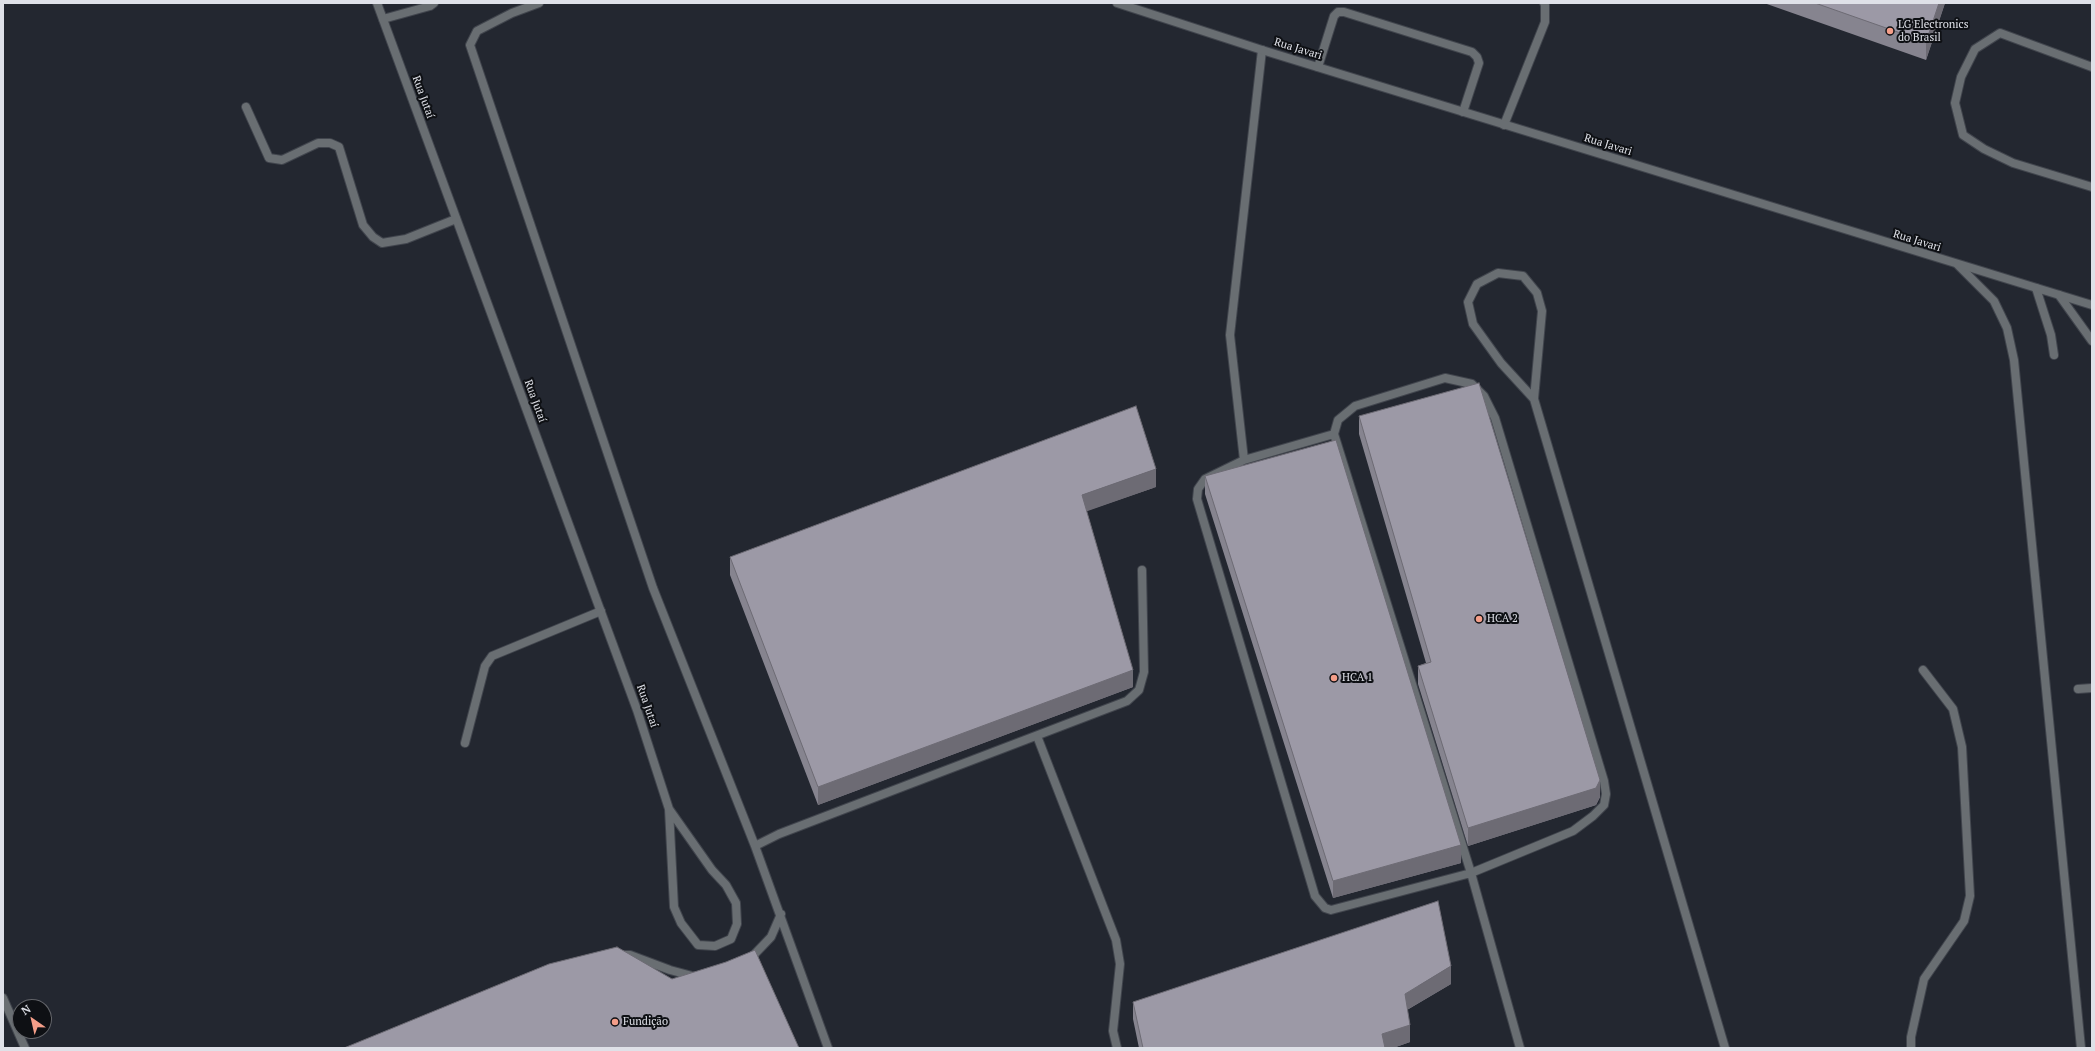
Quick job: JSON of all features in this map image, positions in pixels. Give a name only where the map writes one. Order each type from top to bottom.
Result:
[{"type":"street","name":"Rua Jutaí","points":[[377,3],[637,710],[669,809],[674,907],[681,923],[698,945],[715,946],[731,939],[737,924],[736,903],[726,885],[712,870],[669,809]]},
{"type":"street","points":[[383,19],[430,6],[434,3]]},
{"type":"street","points":[[539,3],[512,13],[478,31],[470,44],[653,588],[755,846],[828,1048]]},
{"type":"street","name":"Rua Javari","points":[[1118,3],[1262,50],[2092,306]]},
{"type":"street","points":[[1504,125],[1545,22],[1546,5],[1544,3]]},
{"type":"street","points":[[1318,67],[1334,16],[1338,12],[1344,12],[1472,52],[1477,57],[1478,63],[1463,112]]},
{"type":"street","points":[[2092,67],[2000,33],[1975,49],[1961,77],[1954,104],[1963,134],[1984,149],[2013,163],[2092,187]]},
{"type":"street","points":[[1244,460],[1230,335],[1262,50]]},
{"type":"street","points":[[246,107],[269,158],[282,160],[318,143],[330,143],[338,147],[363,224],[373,237],[382,243],[406,239],[456,219]]},
{"type":"street","points":[[1958,265],[1994,301],[2007,328],[2014,360],[2081,1048]]},
{"type":"street","points":[[1534,399],[1501,363],[1473,324],[1468,302],[1477,284],[1498,273],[1522,276],[1538,293],[1542,311],[1534,399],[1725,1048]]},
{"type":"street","points":[[2036,288],[2051,336],[2054,355]]},
{"type":"street","points":[[2059,296],[2092,341]]},
{"type":"street","points":[[1334,434],[1244,460],[1205,479],[1198,489],[1197,499],[1315,896],[1319,903],[1331,910],[1470,873],[1573,831],[1593,816],[1604,805],[1606,794],[1604,781],[1495,418],[1484,396],[1472,384],[1445,378],[1355,406],[1338,420],[1334,434],[1470,873],[1520,1048]]},
{"type":"street","points":[[755,846],[779,834],[1128,702],[1139,690],[1144,672],[1142,570]]},
{"type":"street","points":[[465,743],[485,666],[492,656],[601,612]]},
{"type":"street","points":[[1911,1048],[1911,1037],[1924,979],[1964,921],[1970,896],[1962,747],[1953,709],[1923,670]]},
{"type":"street","points":[[2078,689],[2092,688]]},
{"type":"street","points":[[1037,736],[1116,940],[1120,964],[1113,1031],[1117,1048]]},
{"type":"street","points":[[743,964],[758,953],[771,937],[780,914]]},
{"type":"street","points":[[612,954],[630,955],[689,976],[706,978]]},
{"type":"street","points":[[3,998],[25,1048]]},
{"type":"building","points":[[1815,3],[1939,3],[1926,42]]},
{"type":"building","name":"HCA 2","points":[[1479,383],[1600,780],[1596,788],[1468,828],[1418,666],[1431,662],[1359,416]]},
{"type":"building","points":[[1136,406],[1156,469],[1082,495],[1133,670],[818,787],[730,557]]},
{"type":"building","name":"HCA 1","points":[[1336,440],[1461,845],[1333,881],[1205,476]]},
{"type":"building","points":[[1438,901],[1451,966],[1405,994],[1410,1025],[1382,1034],[1385,1048],[1143,1048],[1133,1002]]},
{"type":"building","name":"Fundição","points":[[617,947],[672,979],[726,962],[755,950],[799,1048],[344,1048],[549,964]]},
{"type":"place","name":"LG Electronics do Brasil","points":[[1890,31]]},
{"type":"place","name":"HCA 2","points":[[1479,619]]},
{"type":"place","name":"HCA 1","points":[[1334,678]]},
{"type":"place","name":"Fundição","points":[[615,1022]]}]
